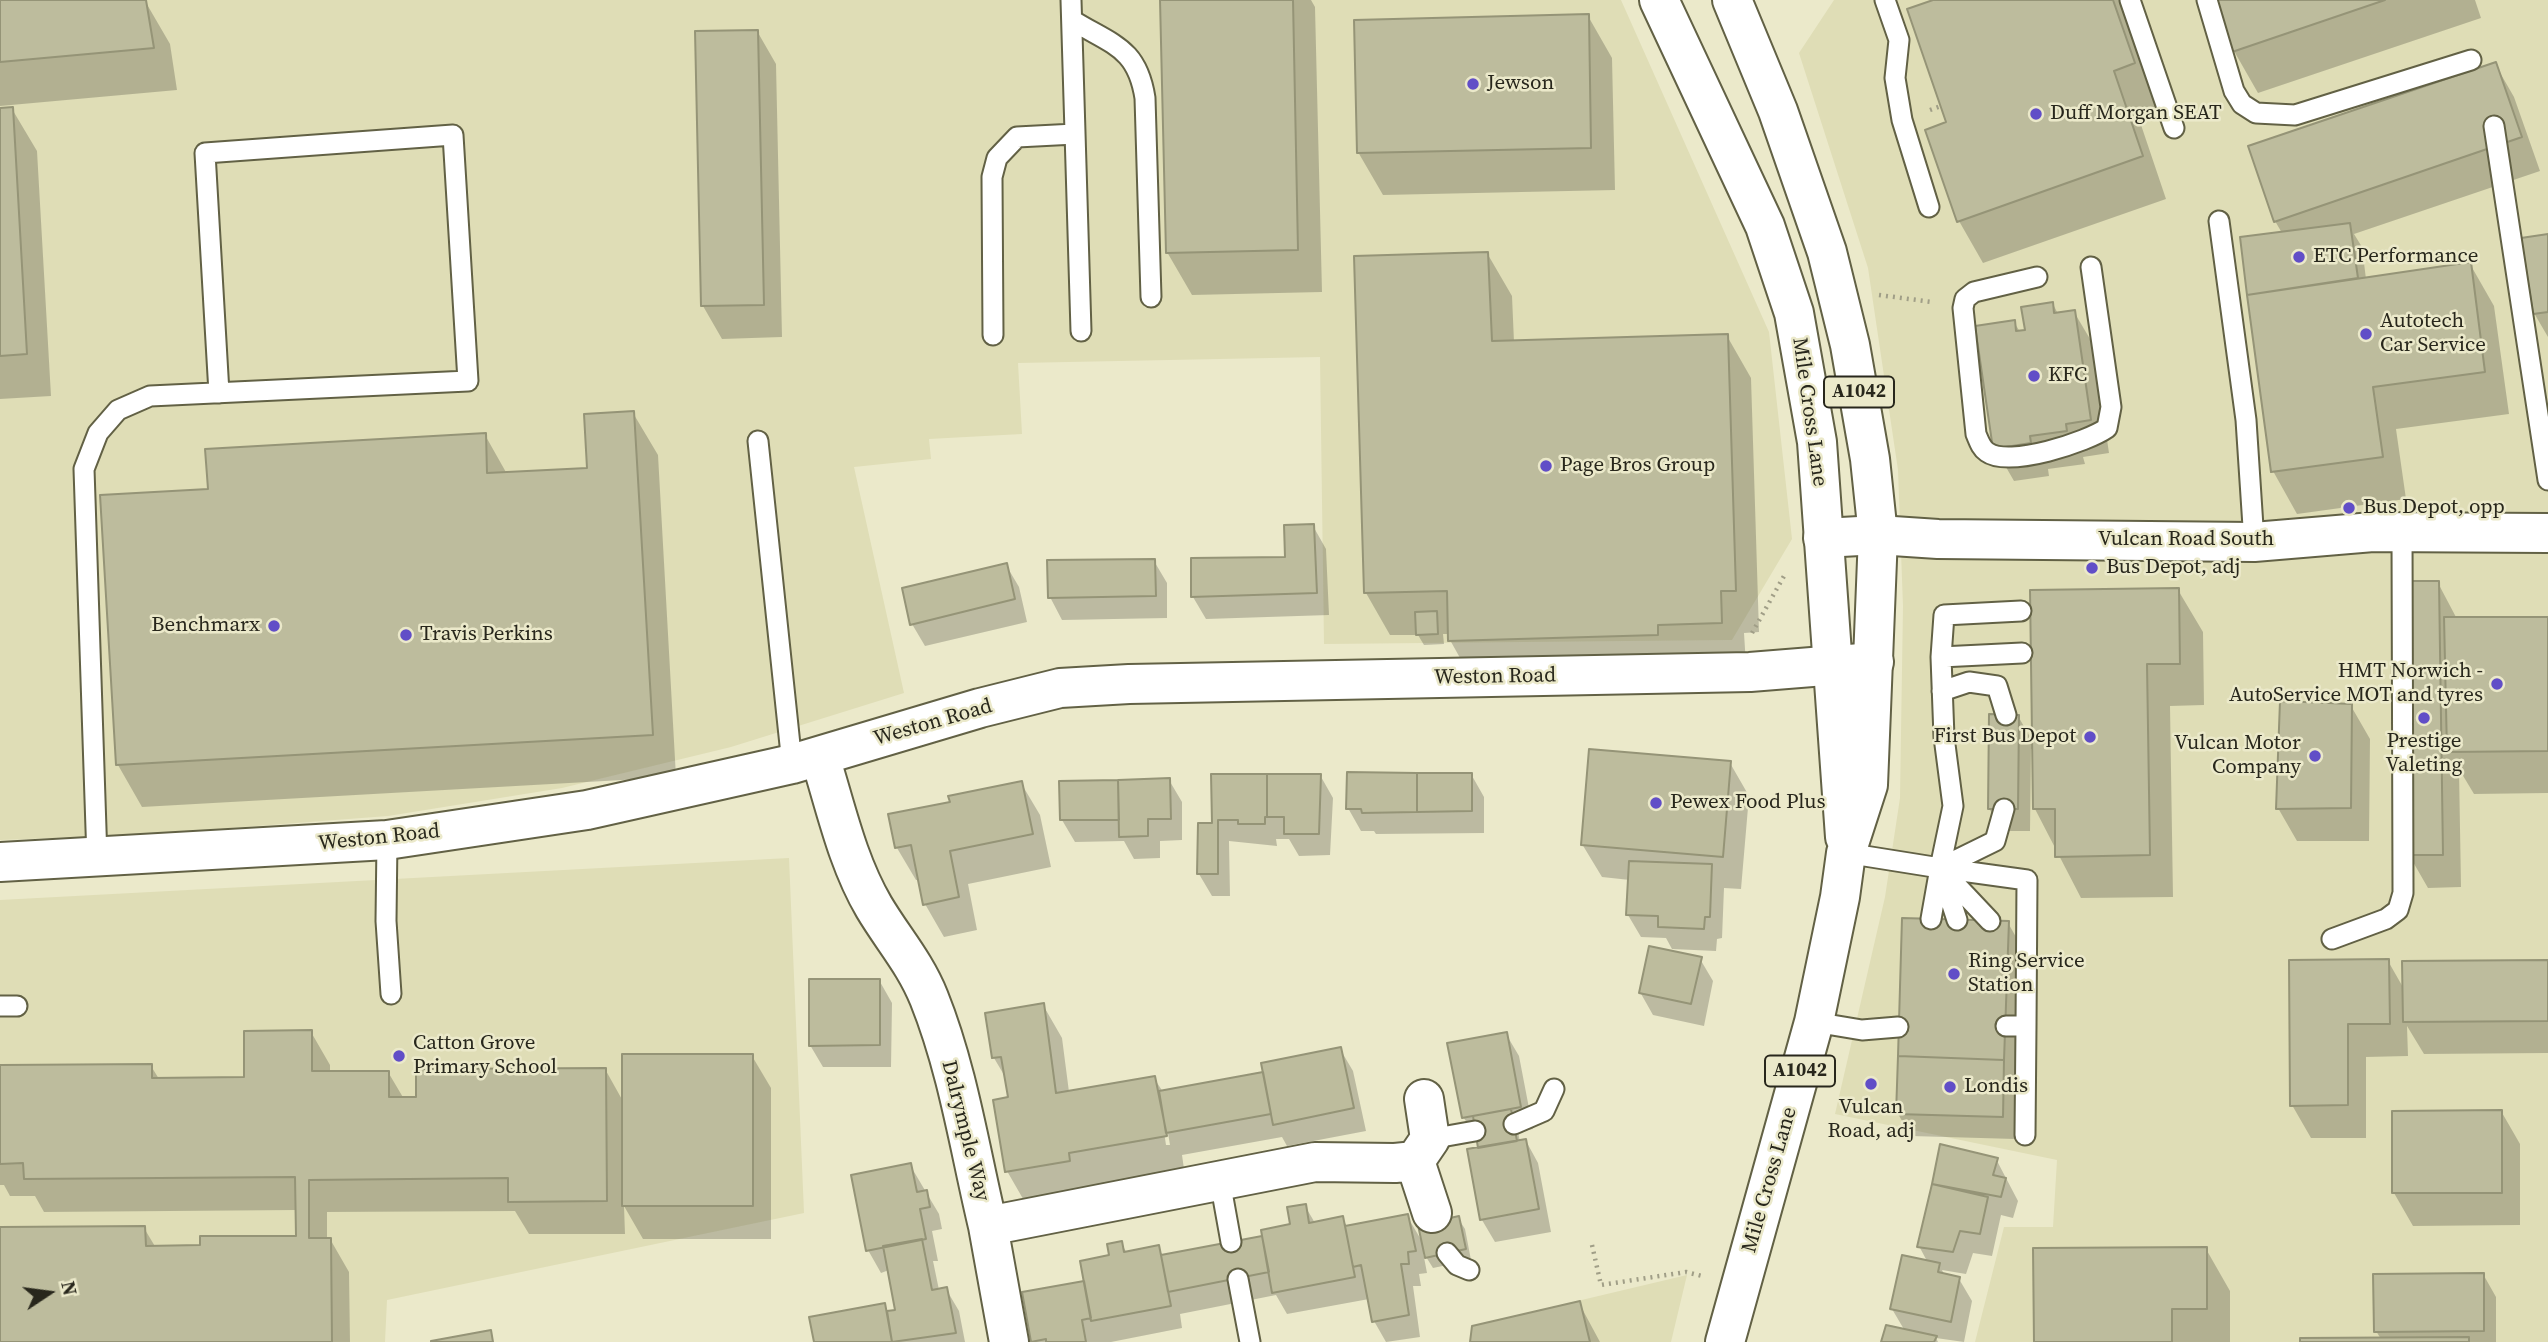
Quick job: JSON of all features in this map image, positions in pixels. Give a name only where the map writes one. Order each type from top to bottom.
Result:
[{"type":"main road","name":"Mile Cross Lane","points":[[1725,1342],[1814,1022],[1840,897],[1846,853],[1868,785],[1878,535],[1871,459],[1850,345],[1827,252],[1778,111],[1732,0]]},
{"type":"main road","name":"Mile Cross Lane","points":[[1668,3],[1765,226],[1794,313],[1817,442],[1846,853]]},
{"type":"main road","name":"Vulcan Road South","points":[[1823,538],[1878,535],[1938,539],[2254,542],[2402,533],[2548,533]]},
{"type":"main road","name":"Weston Road","points":[[0,862],[97,859],[387,840],[599,808],[806,760],[981,708],[1060,688],[1750,672],[1874,662]]},
{"type":"main road","name":"Dalrymple Way","points":[[806,760],[874,908],[908,954],[930,999],[952,1074],[988,1226],[1315,1162],[1395,1163],[1422,1150]]},
{"type":"main road","points":[[1424,1099],[1422,1150],[1434,1217]]},
{"type":"main road","points":[[988,1226],[1009,1342]]},
{"type":"lane","points":[[1885,0],[1899,40],[1895,78],[1902,120],[1929,207]]},
{"type":"lane","points":[[2130,0],[2174,128]]},
{"type":"lane","points":[[2207,0],[2234,90],[2242,104],[2256,113],[2295,115],[2471,60]]},
{"type":"lane","points":[[1072,10],[1080,331]]},
{"type":"lane","points":[[1072,10],[1132,58],[1142,76],[1145,98],[1151,297]]},
{"type":"lane","points":[[2494,126],[2548,480]]},
{"type":"lane","points":[[993,335],[992,177],[997,158],[1006,145],[1017,137],[1075,134]]},
{"type":"lane","points":[[97,859],[84,469],[98,433],[118,410],[150,396],[219,393],[467,381],[453,135],[205,153],[219,393]]},
{"type":"lane","points":[[2219,220],[2246,420],[2254,542]]},
{"type":"lane","points":[[2037,277],[1974,292],[1965,299],[1963,308],[1976,434],[1980,446],[1997,456],[2072,446],[2107,428],[2111,407],[2091,267]]},
{"type":"lane","points":[[758,441],[806,760]]},
{"type":"lane","points":[[2332,939],[2386,919],[2398,910],[2403,893],[2402,533]]},
{"type":"lane","points":[[1931,919],[1953,806],[1944,737],[1941,657],[1944,615],[2021,611]]},
{"type":"lane","points":[[1941,657],[2022,653]]},
{"type":"lane","points":[[1942,691],[1969,682],[1997,686],[2006,715]]},
{"type":"lane","points":[[1940,868],[1995,841],[2004,809]]},
{"type":"lane","points":[[387,840],[386,921],[391,994]]},
{"type":"lane","points":[[1846,853],[2027,880],[2025,1135]]},
{"type":"lane","points":[[1940,868],[1957,920]]},
{"type":"lane","points":[[1940,868],[1990,921]]},
{"type":"lane","points":[[1814,1022],[1862,1030],[1898,1027]]},
{"type":"lane","points":[[2006,1026],[2026,1026]]},
{"type":"lane","points":[[1514,1124],[1544,1111],[1554,1089]]},
{"type":"lane","points":[[1422,1150],[1475,1130]]},
{"type":"lane","points":[[1220,1181],[1231,1242]]},
{"type":"lane","points":[[1447,1253],[1457,1265],[1469,1270]]},
{"type":"lane","points":[[1238,1279],[1250,1342]]},
{"type":"path","points":[[1930,110],[1941,106]]},
{"type":"path","points":[[1875,295],[1945,304]]},
{"type":"path","points":[[1750,672],[1747,642],[1805,540],[1823,538]]},
{"type":"path","points":[[1592,1245],[1601,1285],[1686,1272],[1741,1286]]},
{"type":"shaded area","points":[[0,0],[1621,0],[1769,332],[1792,539],[1732,640],[1324,644],[1320,357],[1018,363],[1022,434],[929,439],[931,459],[854,467],[904,693],[731,747],[562,788],[388,816],[138,835],[0,840]]},
{"type":"shaded area","points":[[1834,0],[2548,0],[2548,1342],[1975,1342],[2004,1227],[2053,1227],[2057,1160],[1835,1114],[1885,897],[1900,798],[1903,606],[1898,470],[1868,268],[1799,53]]},
{"type":"shaded area","name":"Catton Grove Primary School","points":[[789,858],[804,1213],[387,1300],[385,1342],[0,1342],[0,900]]},
{"type":"shaded area","points":[[1687,1275],[1671,1342],[1470,1342],[1472,1326]]},
{"type":"building","points":[[0,0],[146,0],[154,48],[0,62]]},
{"type":"building","points":[[1160,0],[1293,0],[1298,250],[1166,253]]},
{"type":"building","name":"Duff Morgan SEAT","points":[[1933,0],[2113,0],[2135,63],[2114,71],[2143,156],[1957,222],[1925,130],[1946,122],[1907,9]]},
{"type":"building","points":[[2215,0],[2385,0],[2232,52]]},
{"type":"building","name":"Jewson","points":[[1589,14],[1591,148],[1357,153],[1354,20]]},
{"type":"building","points":[[758,30],[764,305],[701,306],[695,31]]},
{"type":"building","points":[[2496,62],[2522,137],[2274,222],[2248,146]]},
{"type":"building","points":[[13,107],[27,354],[0,356],[0,108]]},
{"type":"building","name":"ETC Performance","points":[[2350,223],[2358,278],[2247,295],[2240,237]]},
{"type":"building","points":[[2548,234],[2548,312],[2533,314],[2521,238]]},
{"type":"building","name":"Page Bros Group","points":[[1488,252],[1492,341],[1728,334],[1736,591],[1721,591],[1722,623],[1658,625],[1658,635],[1448,641],[1447,591],[1364,593],[1354,256]]},
{"type":"building","name":"Autotech Car Service","points":[[2471,262],[2485,372],[2373,387],[2383,457],[2271,472],[2247,295]]},
{"type":"building","name":"KFC","points":[[2053,302],[2054,313],[2075,310],[2091,420],[2066,424],[2067,431],[2030,436],[2031,443],[1993,449],[1975,326],[2015,320],[2016,331],[2025,330],[2021,307]]},
{"type":"building","points":[[634,411],[653,735],[116,765],[100,495],[208,489],[205,449],[486,433],[487,473],[587,468],[584,414]]},
{"type":"building","points":[[1314,524],[1317,593],[1191,597],[1191,558],[1285,557],[1284,525]]},
{"type":"building","points":[[1155,559],[1156,596],[1048,598],[1047,560]]},
{"type":"building","points":[[1007,563],[1015,599],[910,625],[902,588]]},
{"type":"building","name":"Prestige Valeting","points":[[2408,581],[2439,581],[2443,855],[2407,855]]},
{"type":"building","name":"First Bus Depot","points":[[2179,588],[2180,664],[2147,664],[2150,855],[2055,857],[2055,809],[2033,809],[2030,590]]},
{"type":"building","points":[[1437,611],[1438,634],[1416,635],[1415,612]]},
{"type":"building","name":"HMT Norwich - AutoService MOT and tyres","points":[[2444,617],[2548,617],[2548,751],[2447,752]]},
{"type":"building","name":"Vulcan Motor Company","points":[[2280,701],[2352,704],[2351,808],[2276,809]]},
{"type":"building","points":[[1989,714],[2019,715],[2018,809],[1988,809]]},
{"type":"building","name":"Pewex Food Plus","points":[[1589,749],[1731,761],[1723,857],[1581,845]]},
{"type":"building","points":[[1347,772],[1417,773],[1417,812],[1362,813],[1361,809],[1346,809]]},
{"type":"building","points":[[1417,773],[1472,773],[1472,811],[1417,812]]},
{"type":"building","points":[[1211,774],[1267,774],[1267,817],[1265,824],[1238,824],[1238,820],[1218,820],[1218,874],[1197,874],[1198,823],[1212,823]]},
{"type":"building","points":[[1267,774],[1321,774],[1319,834],[1284,834],[1284,817],[1267,817]]},
{"type":"building","points":[[1170,778],[1171,819],[1148,819],[1148,836],[1119,837],[1118,780]]},
{"type":"building","points":[[1118,780],[1119,820],[1060,820],[1059,781]]},
{"type":"building","points":[[1022,781],[1033,834],[950,851],[959,897],[923,905],[911,845],[895,848],[888,814],[950,802],[948,796]]},
{"type":"building","points":[[1629,861],[1712,864],[1710,917],[1705,917],[1704,929],[1658,927],[1658,916],[1626,915]]},
{"type":"building","name":"Ring Service Station","points":[[1902,918],[2009,921],[2004,1060],[1898,1056]]},
{"type":"building","points":[[1649,946],[1702,957],[1691,1004],[1639,993]]},
{"type":"building","points":[[2389,959],[2390,1024],[2348,1024],[2348,1105],[2290,1106],[2289,960]]},
{"type":"building","points":[[2548,960],[2548,1021],[2403,1022],[2402,961]]},
{"type":"building","points":[[809,979],[880,979],[880,1045],[809,1046]]},
{"type":"building","points":[[1044,1003],[1056,1093],[1155,1076],[1167,1136],[1069,1153],[1070,1161],[1005,1172],[993,1100],[1008,1097],[1001,1057],[992,1058],[985,1013]]},
{"type":"building","points":[[312,1030],[312,1071],[389,1071],[389,1097],[416,1097],[416,1069],[606,1068],[607,1201],[508,1202],[508,1178],[309,1180],[309,1238],[331,1238],[332,1342],[0,1342],[0,1227],[145,1226],[146,1246],[200,1245],[200,1236],[296,1236],[295,1177],[24,1179],[23,1163],[0,1164],[0,1065],[152,1064],[152,1078],[244,1077],[244,1031]]},
{"type":"building","points":[[1507,1032],[1521,1107],[1462,1118],[1447,1043]]},
{"type":"building","points":[[1341,1047],[1354,1108],[1273,1125],[1261,1063]]},
{"type":"building","points":[[622,1054],[753,1054],[753,1206],[622,1206]]},
{"type":"building","name":"Londis","points":[[1898,1056],[2004,1060],[2003,1117],[1896,1114]]},
{"type":"building","points":[[1263,1072],[1271,1114],[1166,1133],[1159,1091]]},
{"type":"building","points":[[1511,1109],[1517,1141],[1478,1148],[1473,1116]]},
{"type":"building","points":[[2502,1110],[2502,1193],[2392,1193],[2392,1111]]},
{"type":"building","points":[[1526,1139],[1539,1209],[1480,1220],[1467,1149]]},
{"type":"building","points":[[1940,1144],[1998,1158],[1993,1175],[2006,1178],[2001,1197],[1932,1184]]},
{"type":"building","points":[[911,1163],[917,1192],[927,1190],[930,1207],[920,1209],[926,1239],[866,1251],[851,1175]]},
{"type":"building","points":[[1932,1184],[1988,1197],[1980,1234],[1960,1231],[1953,1252],[1917,1247]]},
{"type":"building","points":[[1306,1204],[1309,1223],[1343,1216],[1355,1277],[1272,1293],[1261,1230],[1290,1224],[1287,1207]]},
{"type":"building","points":[[1408,1214],[1416,1251],[1408,1252],[1409,1264],[1401,1264],[1409,1315],[1372,1322],[1361,1265],[1353,1267],[1345,1226]]},
{"type":"building","points":[[1459,1216],[1466,1249],[1425,1258],[1418,1225]]},
{"type":"building","points":[[1262,1236],[1269,1272],[1168,1292],[1161,1255]]},
{"type":"building","points":[[922,1239],[932,1290],[947,1287],[956,1333],[892,1342],[887,1311],[895,1310],[883,1246]]},
{"type":"building","points":[[1122,1241],[1124,1252],[1159,1245],[1171,1306],[1091,1321],[1080,1261],[1109,1255],[1107,1244]]},
{"type":"building","points":[[2207,1247],[2207,1309],[2172,1309],[2172,1342],[2034,1342],[2033,1248]]},
{"type":"building","points":[[1902,1255],[1940,1263],[1938,1272],[1960,1277],[1951,1322],[1890,1309]]},
{"type":"building","points":[[2484,1273],[2484,1331],[2374,1332],[2373,1274]]},
{"type":"building","points":[[1084,1281],[1091,1318],[1082,1320],[1086,1342],[1046,1342],[1046,1339],[1031,1342],[1022,1292]]},
{"type":"building","points":[[1580,1301],[1590,1342],[1470,1342],[1472,1326]]},
{"type":"building","points":[[885,1303],[892,1342],[814,1342],[809,1317]]},
{"type":"building","points":[[1886,1325],[1937,1336],[1934,1342],[1881,1342]]},
{"type":"building","points":[[491,1330],[493,1342],[431,1342],[431,1341]]},
{"type":"building","points":[[2469,1337],[2469,1342],[2300,1342],[2300,1338]]},
{"type":"place","name":"Jewson","points":[[1473,84]]},
{"type":"place","name":"Duff Morgan SEAT","points":[[2036,114]]},
{"type":"place","name":"ETC Performance","points":[[2299,257]]},
{"type":"place","name":"Autotech Car Service","points":[[2366,334]]},
{"type":"place","name":"KFC","points":[[2034,376]]},
{"type":"place","name":"Page Bros Group","points":[[1546,466]]},
{"type":"place","name":"Bus Depot, opp","points":[[2349,508]]},
{"type":"place","name":"Bus Depot, adj","points":[[2092,568]]},
{"type":"place","name":"Benchmarx","points":[[274,626]]},
{"type":"place","name":"Travis Perkins","points":[[406,635]]},
{"type":"place","name":"HMT Norwich - AutoService MOT and tyres","points":[[2497,684]]},
{"type":"place","name":"Prestige Valeting","points":[[2424,718]]},
{"type":"place","name":"First Bus Depot","points":[[2090,737]]},
{"type":"place","name":"Vulcan Motor Company","points":[[2315,756]]},
{"type":"place","name":"Pewex Food Plus","points":[[1656,803]]},
{"type":"place","name":"Ring Service Station","points":[[1954,974]]},
{"type":"place","name":"Catton Grove Primary School","points":[[399,1056]]},
{"type":"place","name":"Vulcan Road, adj","points":[[1871,1084]]},
{"type":"place","name":"Londis","points":[[1950,1087]]}]
